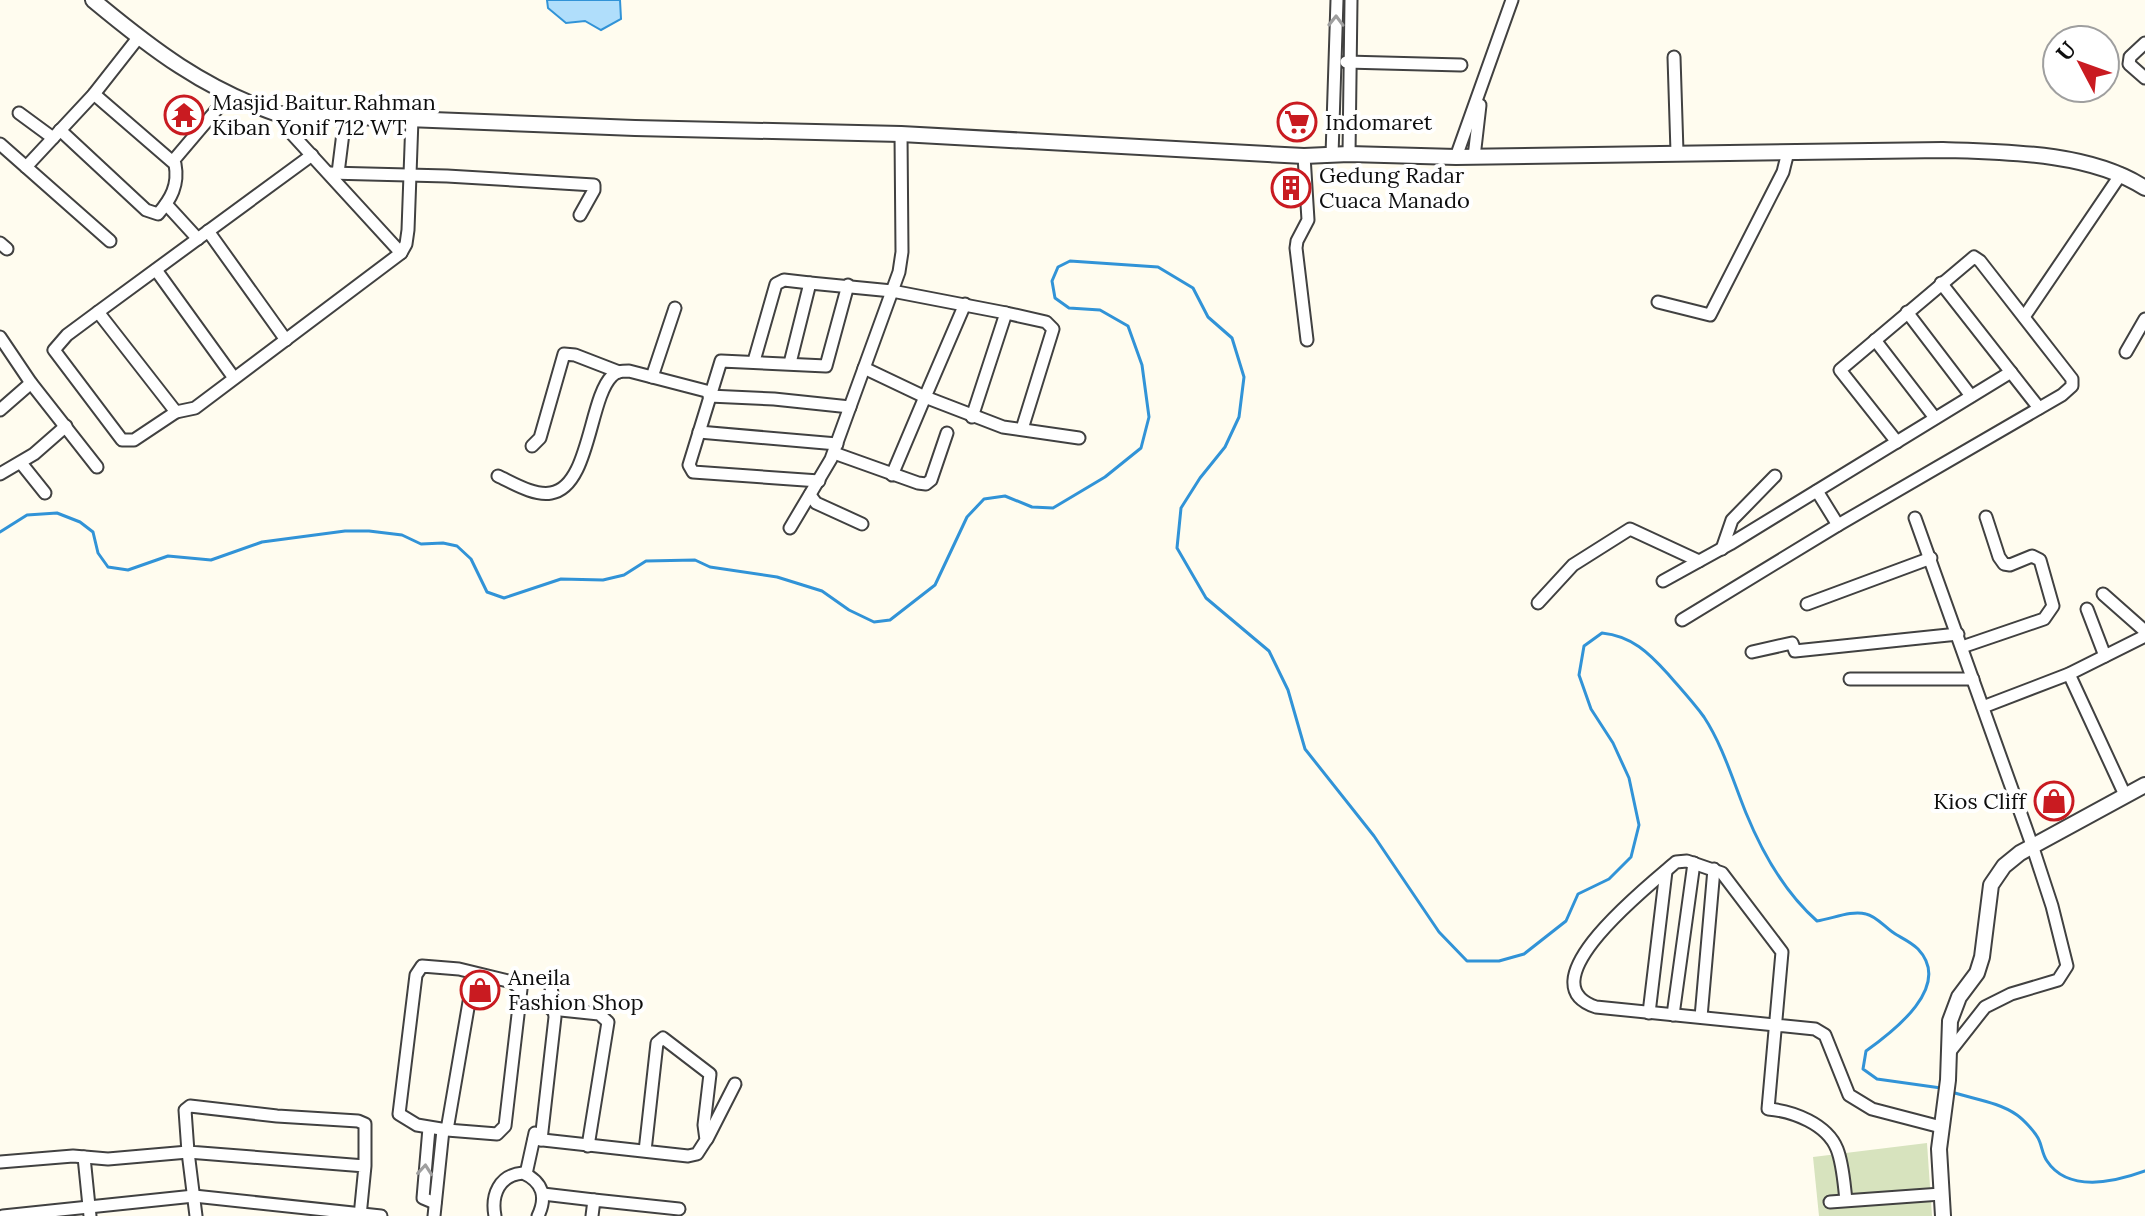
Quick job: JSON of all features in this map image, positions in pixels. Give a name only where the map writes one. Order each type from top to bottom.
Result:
[{"type":"street","points":[[93,0],[170,62],[229,95],[278,114],[901,134],[1304,156],[1995,152],[2092,165],[2121,174],[2145,188]]},
{"type":"street","points":[[1332,155],[1337,0]]},
{"type":"street","points":[[1349,154],[1351,0]]},
{"type":"street","points":[[1456,157],[1512,0]]},
{"type":"street","points":[[26,167],[94,94],[138,38]]},
{"type":"street","points":[[2145,43],[2130,57],[2129,64],[2145,78]]},
{"type":"street","points":[[1674,57],[1677,152]]},
{"type":"street","points":[[1336,62],[1461,65]]},
{"type":"street","points":[[1474,157],[1481,88]]},
{"type":"street","points":[[19,113],[56,134],[146,210],[158,214],[175,187],[177,173],[173,161],[94,94]]},
{"type":"street","points":[[173,161],[229,95]]},
{"type":"street","points":[[278,114],[401,253]]},
{"type":"street","points":[[333,173],[345,117]]},
{"type":"street","points":[[312,155],[67,335],[54,350],[122,440],[134,440],[176,412],[195,408],[401,253],[408,230],[412,119]]},
{"type":"street","points":[[790,528],[835,448],[892,291],[902,252],[901,134]]},
{"type":"street","points":[[0,144],[110,241]]},
{"type":"street","points":[[1658,302],[1710,315],[1783,172],[1788,152]]},
{"type":"street","points":[[1304,156],[1308,220],[1296,248],[1307,340]]},
{"type":"street","points":[[333,173],[594,185],[580,215]]},
{"type":"street","points":[[2024,317],[2121,174]]},
{"type":"street","points":[[166,204],[203,235],[286,340]]},
{"type":"street","points":[[1682,620],[2062,395],[2073,382],[1974,257],[1840,370],[1897,442]]},
{"type":"street","points":[[156,270],[234,378]]},
{"type":"street","points":[[754,361],[776,284],[784,280],[892,291],[1046,322],[1053,329],[1022,429]]},
{"type":"street","points":[[790,363],[810,283]]},
{"type":"street","points":[[1941,283],[2039,408]]},
{"type":"street","points":[[819,481],[693,472],[689,465],[721,361],[827,366],[848,285]]},
{"type":"street","points":[[892,475],[965,304]]},
{"type":"street","points":[[652,377],[675,308]]},
{"type":"street","points":[[98,312],[176,412]]},
{"type":"street","points":[[1907,312],[1971,396]]},
{"type":"street","points":[[972,417],[1006,313]]},
{"type":"street","points":[[2126,352],[2144,323]]},
{"type":"street","points":[[0,338],[97,467]]},
{"type":"street","points":[[1875,340],[1935,418]]},
{"type":"street","points":[[532,446],[540,438],[564,354],[575,355],[619,372],[629,371],[710,394],[850,407]]},
{"type":"street","points":[[864,368],[972,417],[1003,427],[1079,438]]},
{"type":"street","points":[[498,476],[529,490],[548,494],[562,488],[577,470],[605,385],[619,372]]},
{"type":"street","points":[[1663,581],[1722,549],[2011,372]]},
{"type":"street","points":[[0,410],[31,383]]},
{"type":"street","points":[[0,474],[21,463],[66,426]]},
{"type":"street","points":[[699,432],[835,448],[892,475],[926,484],[931,480],[947,433]]},
{"type":"street","points":[[21,463],[45,493]]},
{"type":"street","points":[[1722,549],[1732,520],[1775,476]]},
{"type":"street","points":[[1817,491],[1838,525]]},
{"type":"street","points":[[810,495],[816,503],[862,524]]},
{"type":"street","points":[[1962,647],[2044,619],[2053,606],[2040,560],[2032,556],[2010,565],[2004,564],[1986,517]]},
{"type":"street","points":[[1915,518],[2032,845],[2052,906],[2066,970],[2058,980],[2011,994],[1985,1007],[1948,1054]]},
{"type":"street","points":[[1538,603],[1573,565],[1630,529],[1699,561]]},
{"type":"street","points":[[1807,604],[1931,558]]},
{"type":"street","points":[[1983,707],[2069,674],[2145,634],[2103,594]]},
{"type":"street","points":[[2087,609],[2105,656]]},
{"type":"street","points":[[1752,652],[1792,643],[1795,651],[1958,634]]},
{"type":"street","points":[[2069,674],[2125,795]]},
{"type":"street","points":[[1850,679],[1973,679]]},
{"type":"street","points":[[1943,1216],[1941,1127],[1950,1021],[1955,1007],[1977,973],[1982,957],[1991,885],[2004,866],[2032,845],[2145,785]]},
{"type":"street","points":[[1846,1200],[1837,1149],[1828,1136],[1805,1118],[1768,1109],[1775,1024],[1782,952],[1722,873],[1687,861],[1676,862],[1609,923],[1573,971],[1577,993],[1585,1004],[1649,1013],[1775,1024],[1815,1029],[1825,1035],[1849,1095],[1872,1109],[1941,1127]]},
{"type":"street","points":[[1673,1015],[1694,863]]},
{"type":"street","points":[[1701,1017],[1714,869]]},
{"type":"street","points":[[1649,1013],[1666,871]]},
{"type":"street","points":[[425,966],[512,982],[521,989],[505,1126],[497,1134],[429,1128],[407,1121],[398,1110],[416,975],[425,966]]},
{"type":"street","points":[[435,1210],[445,1130],[474,973]]},
{"type":"street","points":[[526,1174],[538,1140],[546,1030],[553,1008],[551,986],[545,981],[536,980]]},
{"type":"street","points":[[553,1008],[599,1014],[608,1022],[588,1146]]},
{"type":"street","points":[[645,1151],[657,1043],[661,1039],[667,1040],[710,1074],[704,1125],[706,1140]]},
{"type":"street","points":[[538,1140],[693,1156],[700,1152],[735,1084]]},
{"type":"street","points":[[196,1216],[184,1113],[190,1106],[361,1122],[366,1126],[360,1214]]},
{"type":"street","points":[[429,1128],[423,1198],[435,1210]]},
{"type":"street","points":[[0,1162],[84,1157],[108,1159],[188,1152],[365,1166]]},
{"type":"street","points":[[84,1157],[90,1211]]},
{"type":"street","points":[[495,1216],[493,1200],[498,1187],[512,1175],[526,1174],[537,1182],[543,1194],[538,1216]]},
{"type":"street","points":[[543,1194],[594,1200],[651,1212],[679,1209]]},
{"type":"street","points":[[1830,1202],[1941,1194]]},
{"type":"street","points":[[3,1216],[90,1211],[194,1196],[381,1216]]},
{"type":"street","points":[[592,1216],[594,1200]]},
{"type":"green space","points":[[1927,1143],[1932,1216],[1819,1216],[1813,1157]]},
{"type":"water","points":[[547,0],[620,0],[621,19],[601,30],[585,21],[566,23],[548,8]]},
{"type":"waterway","points":[[0,532],[27,515],[57,513],[80,522],[93,532],[98,553],[108,567],[128,570],[168,556],[211,560],[262,542],[345,531],[402,535],[421,544],[457,546],[471,559],[487,592],[504,598],[561,579],[603,580],[624,575],[646,561],[695,560],[710,567],[777,577],[822,591],[849,610],[874,622],[890,620],[935,585],[967,517],[984,499],[1005,496],[1032,507],[1053,508],[1105,477],[1141,448],[1149,417],[1142,365],[1128,326],[1100,310],[1069,308],[1055,298],[1052,281],[1058,267],[1070,261],[1158,267],[1193,288],[1208,317],[1232,338],[1244,377],[1239,417],[1225,447],[1181,508],[1177,548],[1206,598],[1269,651],[1288,690],[1305,749],[1374,836],[1439,932],[1467,961],[1499,961],[1524,954],[1566,921],[1578,894],[1609,879],[1631,857],[1639,825],[1629,778],[1613,743],[1591,709],[1579,675],[1584,646],[1602,633],[1613,635],[1639,647],[1654,659],[1704,717],[1759,842],[1785,885],[1805,910],[1817,921],[1854,913],[1870,915],[1918,949],[1927,963],[1929,978],[1924,992],[1904,1020],[1866,1051],[1863,1069],[1877,1079],[1941,1088]]},
{"type":"waterway","points":[[1952,1092],[1994,1104],[2017,1115],[2036,1135],[2047,1161],[2067,1178],[2106,1181],[2145,1171]]},
{"type":"place","name":"Masjid Baitur Rahman Kiban Yonif 712 WT","points":[[184,115]]},
{"type":"place","name":"Indomaret","points":[[1297,122]]},
{"type":"place","name":"Gedung Radar Cuaca Manado","points":[[1291,188]]},
{"type":"place","name":"Kios Cliff","points":[[2054,801]]},
{"type":"place","name":"Aneila Fashion Shop","points":[[480,990]]}]
